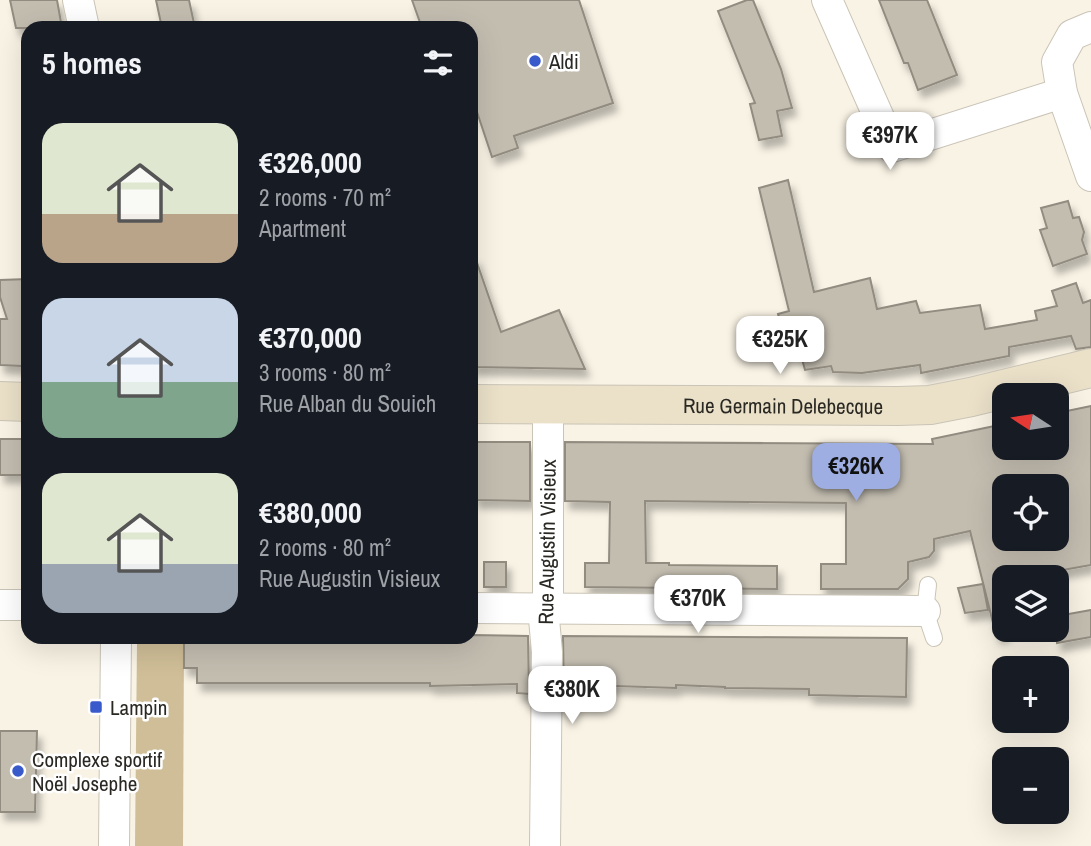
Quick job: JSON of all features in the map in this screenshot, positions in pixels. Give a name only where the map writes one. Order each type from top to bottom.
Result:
[{"type":"street","points":[[78,0],[82,21]]},
{"type":"street","points":[[827,0],[892,147],[1062,93]]},
{"type":"street","points":[[1091,27],[1072,35],[1057,62],[1062,93],[1091,176]]},
{"type":"street","name":"Rue Germain Delebecque","points":[[478,404],[930,405],[1091,368]]},
{"type":"street","points":[[0,401],[21,402]]},
{"type":"street","name":"Rue Augustin Visieux","points":[[545,846],[548,652],[543,608],[548,596],[548,405]]},
{"type":"street","points":[[0,605],[21,605]]},
{"type":"street","points":[[478,608],[929,611]]},
{"type":"street","points":[[114,846],[116,644]]},
{"type":"shaded area","points":[[137,644],[184,644],[183,846],[135,846]]},
{"type":"building","points":[[10,0],[57,0],[61,21],[21,21],[21,28],[16,28]]},
{"type":"building","points":[[156,0],[189,0],[194,21],[160,21]]},
{"type":"building","name":"Aldi","points":[[412,0],[579,0],[613,103],[514,136],[518,148],[492,157],[478,115],[478,21],[420,21]]},
{"type":"building","points":[[753,0],[781,69],[792,108],[777,111],[782,136],[759,140],[750,104],[755,103],[718,11]]},
{"type":"building","points":[[879,0],[927,0],[957,75],[918,90],[908,63],[904,63]]},
{"type":"building","points":[[788,180],[814,292],[870,278],[877,309],[916,301],[920,313],[980,305],[985,329],[1037,320],[1035,311],[1057,306],[1052,291],[1076,283],[1083,303],[1091,300],[1091,347],[1076,349],[1071,336],[1009,347],[1009,356],[921,373],[920,365],[862,373],[833,372],[831,366],[805,370],[797,341],[784,335],[778,314],[789,311],[759,188]]},
{"type":"building","points":[[1068,201],[1073,218],[1079,217],[1087,254],[1053,266],[1040,230],[1047,228],[1041,208]]},
{"type":"building","points":[[478,266],[501,332],[559,310],[585,369],[478,367]]},
{"type":"building","points":[[21,279],[21,366],[0,365],[0,319],[7,319],[0,297],[0,280]]},
{"type":"building","points":[[1091,406],[1091,565],[1069,569],[1069,565],[992,565],[992,619],[970,531],[934,539],[934,551],[929,557],[908,562],[908,579],[898,589],[821,589],[821,564],[846,564],[846,503],[645,501],[646,563],[777,566],[777,589],[585,587],[585,563],[609,563],[610,502],[565,501],[565,442],[933,444],[932,439],[992,426],[992,460],[1069,460],[1069,411]]},
{"type":"building","points":[[0,439],[21,439],[21,475],[0,475]]},
{"type":"building","points":[[478,442],[530,442],[530,501],[478,500]]},
{"type":"building","points":[[484,562],[506,562],[506,587],[484,587]]},
{"type":"building","points":[[983,584],[988,610],[965,613],[958,588]]},
{"type":"building","points":[[1091,610],[1091,637],[1069,641],[1069,614]]},
{"type":"building","points":[[478,635],[528,636],[529,694],[517,693],[517,684],[430,686],[430,683],[197,683],[197,668],[184,668],[184,644],[478,644]]},
{"type":"building","points":[[563,636],[907,638],[906,697],[809,695],[809,689],[676,685],[676,688],[584,685],[584,695],[564,695]]},
{"type":"building","name":"Complexe sportif Noël Josephe","points":[[0,731],[37,731],[35,812],[0,812]]},
{"type":"place","name":"Aldi","points":[[535,61]]},
{"type":"place","name":"Lampin","points":[[96,707]]},
{"type":"place","name":"Complexe sportif Noël Josephe","points":[[18,771]]}]
